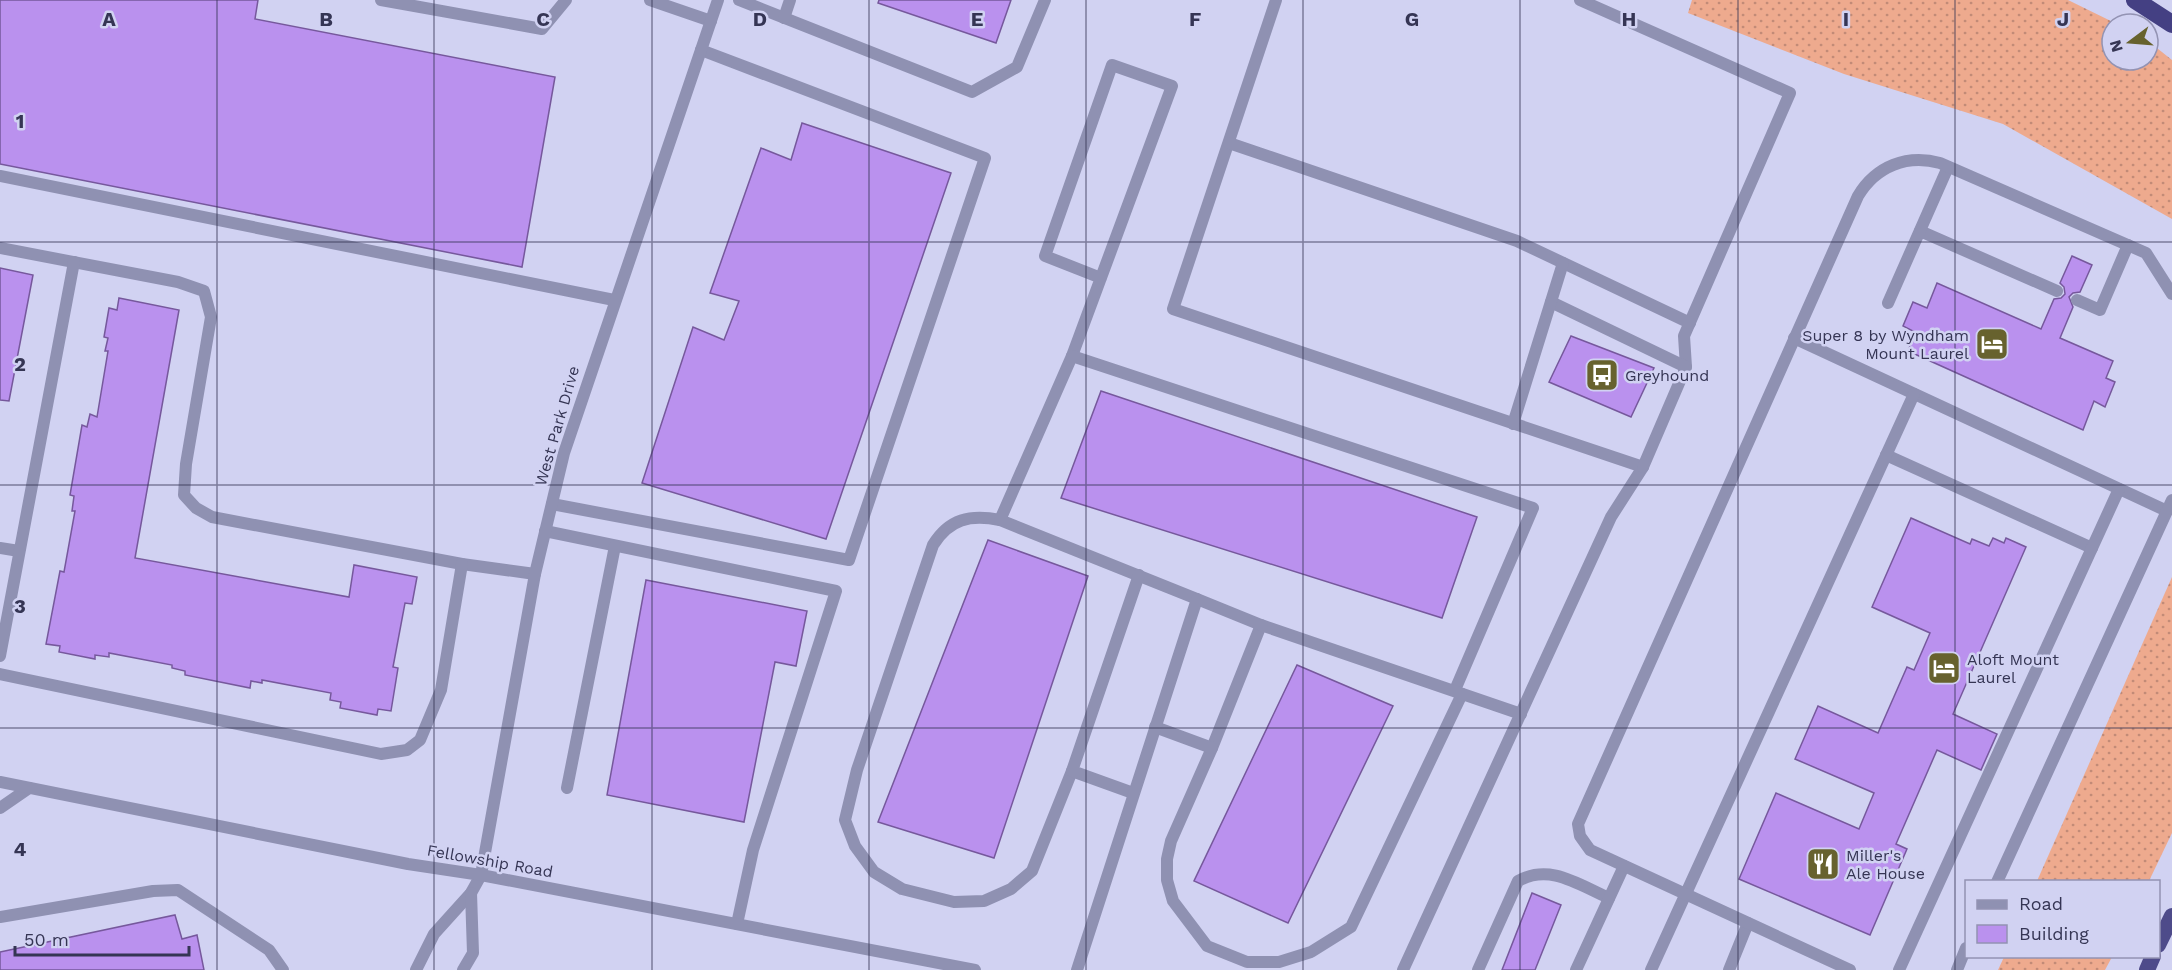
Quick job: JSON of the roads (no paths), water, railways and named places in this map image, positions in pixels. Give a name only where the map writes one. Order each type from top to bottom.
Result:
[{"type":"highway","points":[[2135,0],[2172,24]]},
{"type":"highway","points":[[2160,941],[2172,916]]},
{"type":"street","points":[[381,0],[542,29],[566,0]]},
{"type":"street","points":[[650,0],[711,21]]},
{"type":"street","name":"West Park Drive","points":[[417,970],[434,934],[471,893],[481,875],[535,574],[564,453],[614,300],[718,0]]},
{"type":"street","points":[[739,0],[972,92],[1017,67],[1045,0]]},
{"type":"street","points":[[784,18],[790,0]]},
{"type":"street","points":[[1276,0],[1173,309],[1643,467]]},
{"type":"street","points":[[1402,970],[1611,517],[1643,467],[1686,367],[1684,336],[1790,93],[1580,0]]},
{"type":"street","points":[[552,504],[849,560],[985,158],[700,50]]},
{"type":"street","points":[[1000,520],[1072,356],[1173,86],[1112,65],[1045,256],[1101,278]]},
{"type":"street","points":[[1229,143],[1517,241],[1690,323]]},
{"type":"street","points":[[1850,970],[1590,850],[1580,836],[1578,820],[1858,196],[1867,183],[1885,168],[1908,160],[1932,161],[2145,253],[2172,294]]},
{"type":"street","points":[[1888,303],[1947,167]]},
{"type":"street","points":[[0,176],[614,300]]},
{"type":"street","points":[[1920,231],[2057,291]]},
{"type":"street","points":[[2077,300],[2100,310],[2128,245]]},
{"type":"street","points":[[0,248],[178,282],[204,291],[211,317],[186,464],[184,495],[196,508],[212,517],[462,564],[535,574]]},
{"type":"street","points":[[0,656],[74,262]]},
{"type":"street","points":[[1513,424],[1563,263]]},
{"type":"street","points":[[1551,302],[1686,367]]},
{"type":"street","points":[[1794,338],[2119,489],[2169,505],[1998,880]]},
{"type":"street","points":[[1072,356],[1533,508],[1459,692],[1351,927],[1311,952],[1279,962],[1247,962],[1207,946],[1173,901],[1167,880],[1167,859],[1171,841],[1212,748],[1261,625]]},
{"type":"street","points":[[1651,970],[1914,394]]},
{"type":"street","points":[[1886,455],[2092,548]]},
{"type":"street","points":[[1899,970],[2119,489]]},
{"type":"street","points":[[1139,575],[1072,771],[1032,871],[1011,889],[984,901],[954,902],[902,889],[874,872],[855,846],[845,820],[857,770],[933,545],[942,531],[959,520],[979,516],[1000,520],[1139,575],[1197,598],[1261,625],[1521,714]]},
{"type":"street","points":[[545,531],[836,591],[753,850],[737,924]]},
{"type":"street","points":[[567,788],[615,546]]},
{"type":"street","points":[[0,548],[19,551]]},
{"type":"street","points":[[0,674],[381,754],[407,750],[420,740],[441,690],[462,564]]},
{"type":"street","points":[[1077,970],[1197,598]]},
{"type":"street","points":[[1155,727],[1212,748]]},
{"type":"street","points":[[1072,771],[1133,793]]},
{"type":"street","name":"Fellowship Road","points":[[0,782],[408,864],[481,875],[975,970]]},
{"type":"street","points":[[0,808],[29,788]]},
{"type":"street","points":[[1576,970],[1624,866]]},
{"type":"street","points":[[1478,970],[1518,881],[1522,878],[1537,873],[1552,874],[1609,898]]},
{"type":"street","points":[[0,917],[132,894],[178,890],[269,950],[283,970]]},
{"type":"street","points":[[463,970],[473,953],[471,893]]},
{"type":"street","points":[[1729,970],[1748,923]]},
{"type":"street","points":[[1957,970],[1965,950]]},
{"type":"place","name":"Super 8 by Wyndham Mount Laurel","points":[[1992,344]]},
{"type":"place","name":"Greyhound","points":[[1602,375]]},
{"type":"place","name":"Aloft Mount Laurel","points":[[1944,668]]},
{"type":"place","name":"Miller's Ale House","points":[[1823,864]]}]
